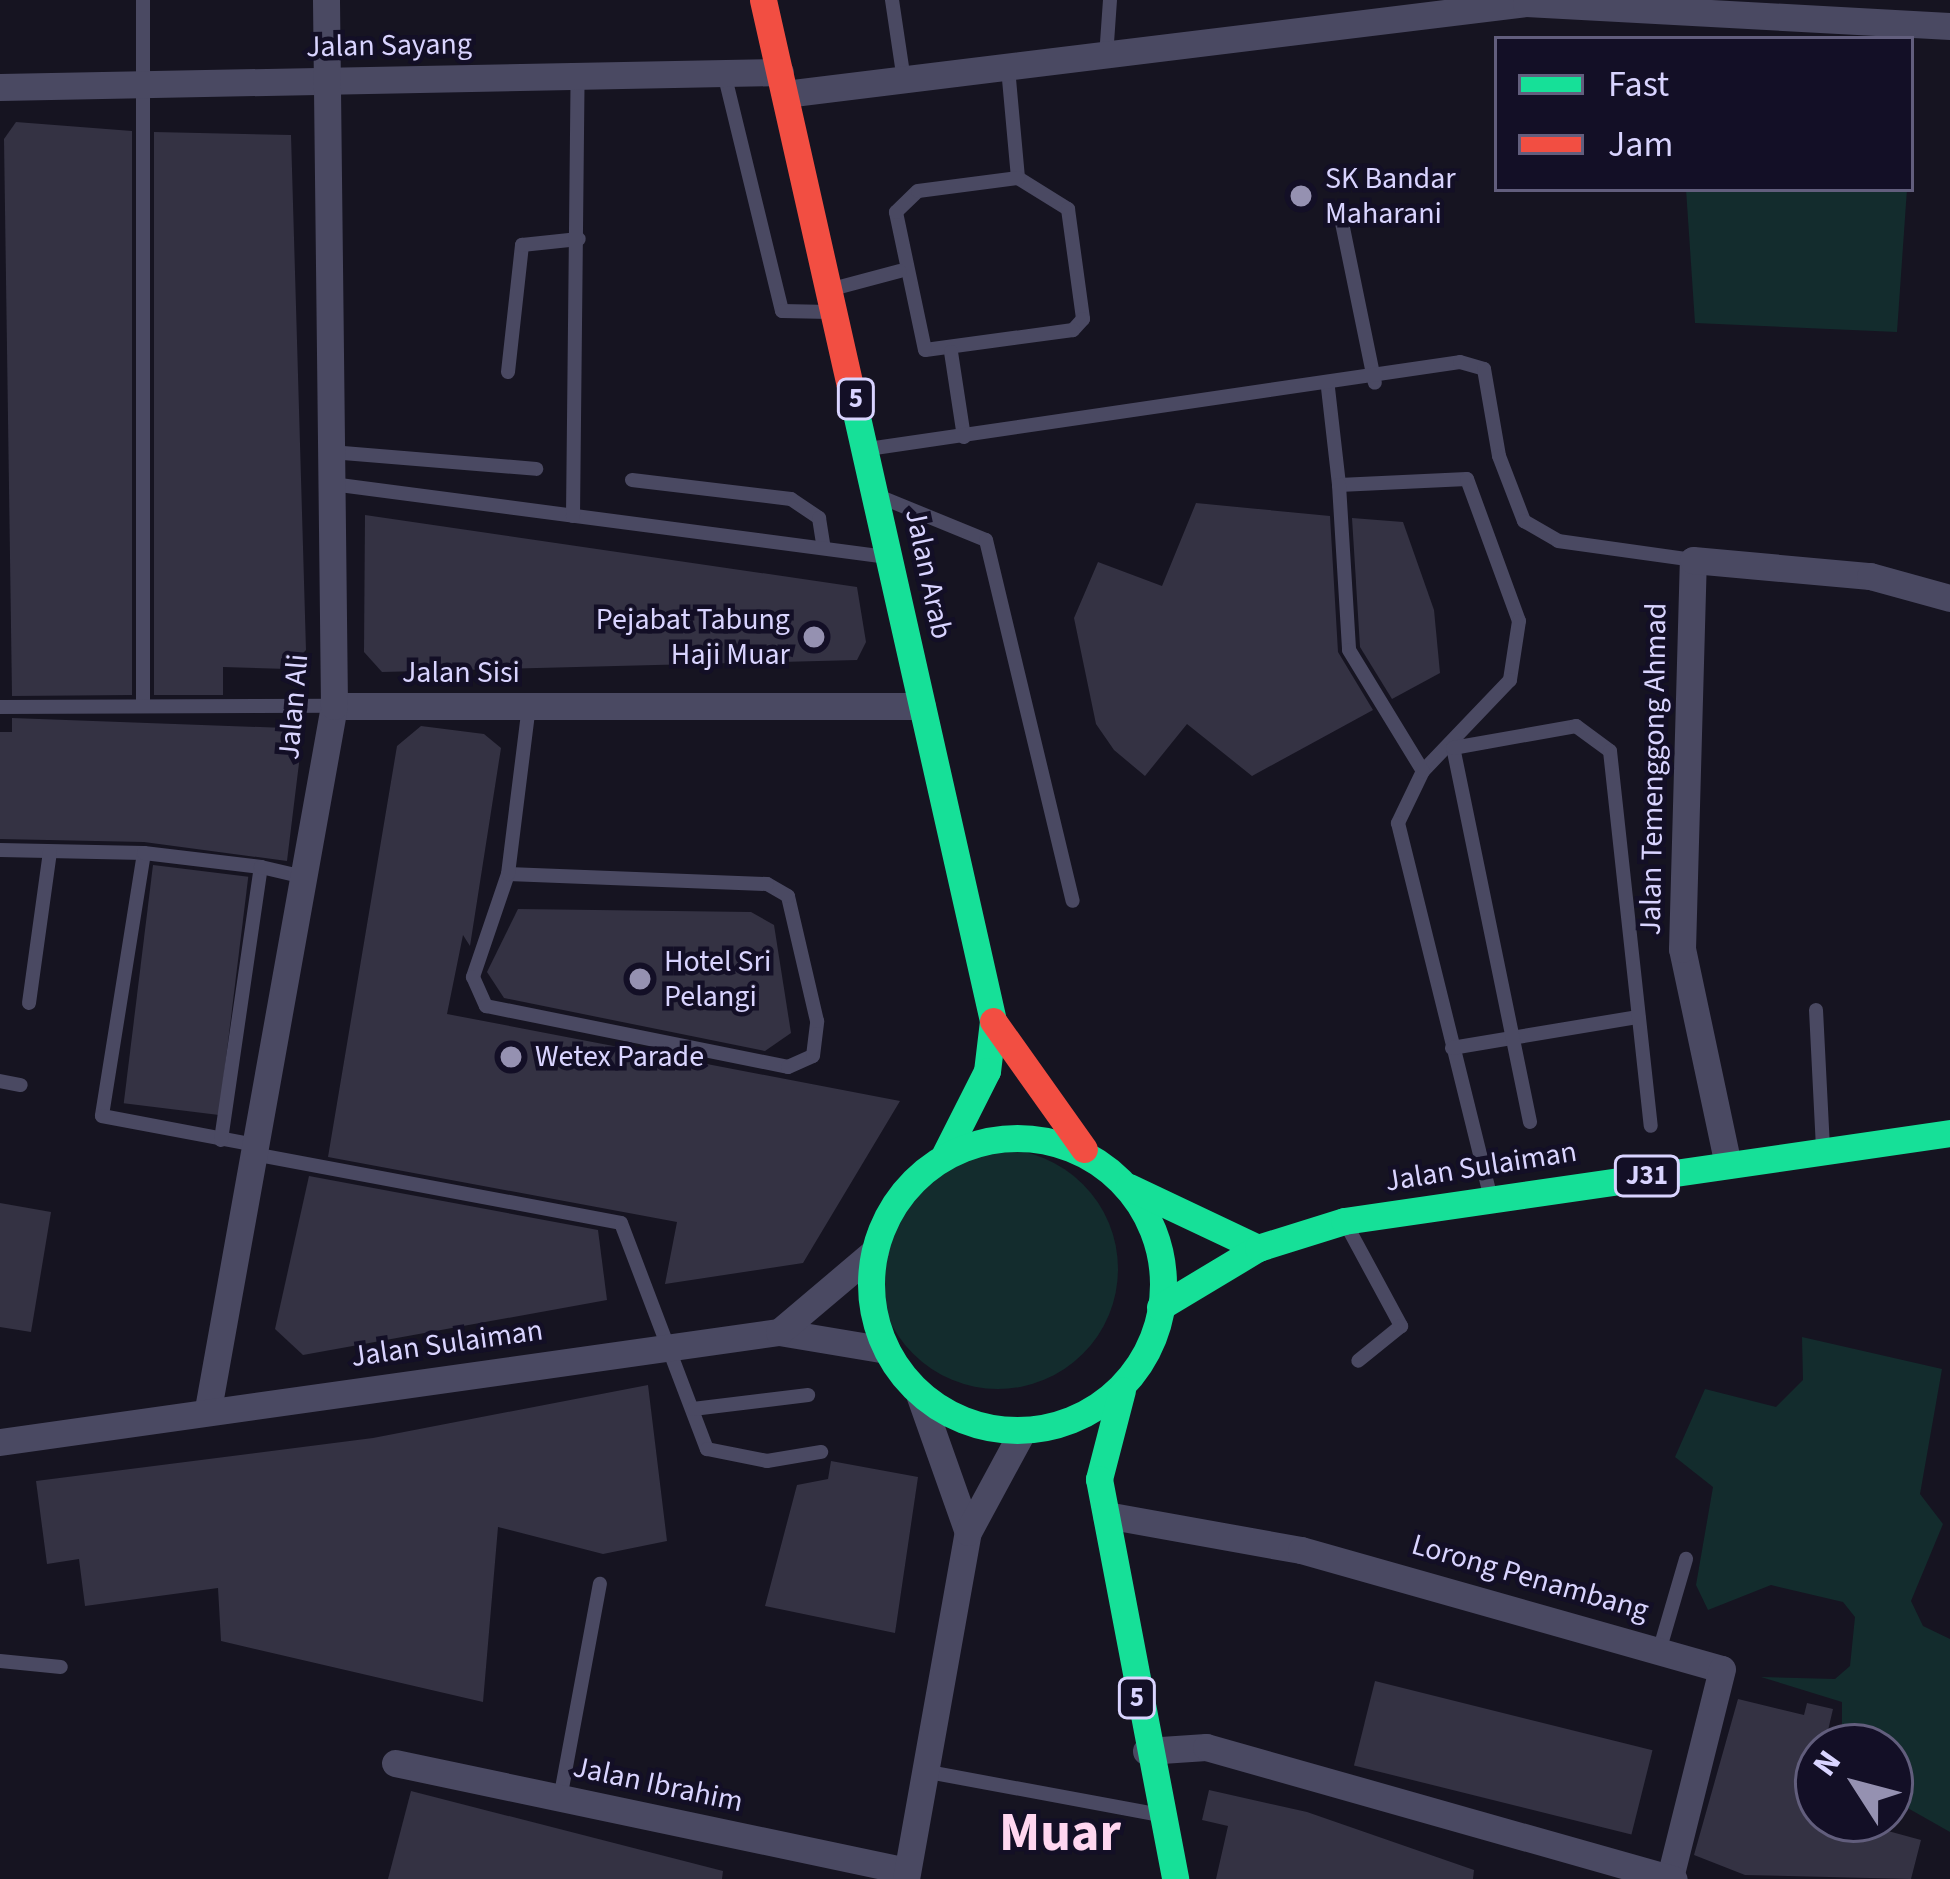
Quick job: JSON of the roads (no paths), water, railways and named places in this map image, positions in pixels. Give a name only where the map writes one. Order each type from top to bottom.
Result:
[{"type":"main road","name":"Jalan Arab","points":[[763,0],[868,449],[993,1021],[987,1071],[944,1156]]},
{"type":"main road","name":"5","points":[[993,1021],[1084,1149],[1114,1175],[1153,1233],[1160,1307],[1122,1390],[1100,1479],[1146,1751],[1174,1879]]},
{"type":"main road","name":"Jalan Sulaiman","points":[[1258,1248],[1344,1222],[1490,1196],[1950,1133]]},
{"type":"main road","points":[[1084,1149],[1013,1135],[944,1156],[889,1213],[875,1251],[886,1350],[919,1394],[985,1429],[1031,1432],[1122,1390]]},
{"type":"main road","points":[[1114,1175],[1183,1220],[1258,1248]]},
{"type":"main road","name":"J31","points":[[1160,1307],[1258,1248]]},
{"type":"main road","points":[[1031,1432],[1100,1479]]},
{"type":"street","name":"Jalan Ali","points":[[208,1409],[334,706],[326,0]]},
{"type":"street","name":"Jalan Sayang","points":[[0,87],[724,73],[782,83],[904,80],[1526,2],[1767,8],[1950,26]]},
{"type":"street","points":[[1693,560],[1870,576],[1950,598]]},
{"type":"street","name":"Jalan Temenggong Ahmad","points":[[1693,560],[1682,950],[1728,1165]]},
{"type":"street","name":"Jalan Sisi","points":[[334,706],[922,706]]},
{"type":"street","points":[[779,1333],[875,1251]]},
{"type":"street","name":"Jalan Sulaiman","points":[[0,1442],[208,1409],[779,1333],[886,1350]]},
{"type":"street","points":[[919,1394],[968,1532]]},
{"type":"street","points":[[968,1532],[1031,1432]]},
{"type":"street","name":"Lorong Penambang","points":[[1106,1515],[1301,1550],[1660,1648],[1722,1669],[1726,1683],[1672,1878],[1206,1748],[1146,1751]]},
{"type":"street","name":"Jalan Ibrahim","points":[[394,1763],[907,1875],[921,1770],[968,1532]]},
{"type":"lane","points":[[143,0],[143,706]]},
{"type":"lane","points":[[892,0],[904,80]]},
{"type":"lane","points":[[1106,57],[1110,0]]},
{"type":"lane","points":[[1008,68],[1018,178]]},
{"type":"lane","points":[[724,73],[782,311],[833,300],[900,271]]},
{"type":"lane","points":[[572,516],[578,75]]},
{"type":"lane","points":[[1018,178],[1069,209],[1083,319],[1073,331],[951,352],[915,340],[900,271],[890,226],[905,197],[1018,178]]},
{"type":"lane","points":[[1341,218],[1375,382]]},
{"type":"lane","points":[[508,372],[522,245],[579,239]]},
{"type":"lane","points":[[951,352],[964,437]]},
{"type":"lane","points":[[868,449],[1375,382],[1460,362],[1484,369],[1498,456],[1524,521],[1558,541],[1693,560]]},
{"type":"lane","points":[[1328,388],[1349,650],[1423,771]]},
{"type":"lane","points":[[331,452],[536,469]]},
{"type":"lane","points":[[1339,485],[1467,479],[1475,489],[1522,653],[1453,748],[1423,771],[1398,823],[1490,1196]]},
{"type":"lane","points":[[632,480],[791,499],[819,518],[824,548]]},
{"type":"lane","points":[[332,484],[891,557]]},
{"type":"lane","points":[[878,497],[986,540],[1073,901]]},
{"type":"lane","name":"Jalan Sisi","points":[[0,706],[334,706]]},
{"type":"lane","points":[[508,874],[778,890],[817,1022],[813,1056],[788,1067],[486,1006],[473,977],[508,874],[529,706]]},
{"type":"lane","points":[[1453,748],[1576,725],[1597,732],[1620,816],[1652,1126]]},
{"type":"lane","points":[[1453,748],[1530,1122]]},
{"type":"lane","points":[[0,850],[144,853],[261,867],[304,878]]},
{"type":"lane","points":[[29,1004],[50,852]]},
{"type":"lane","points":[[144,853],[102,1116],[621,1223],[707,1449],[725,1460],[821,1452]]},
{"type":"lane","points":[[221,1140],[261,867]]},
{"type":"lane","points":[[1816,1010],[1822,1152]]},
{"type":"lane","points":[[1452,1048],[1638,1017]]},
{"type":"lane","points":[[0,1082],[20,1085]]},
{"type":"lane","points":[[1344,1222],[1401,1326],[1358,1361]]},
{"type":"lane","points":[[693,1409],[808,1395]]},
{"type":"lane","points":[[1660,1648],[1686,1559]]},
{"type":"lane","points":[[560,1798],[600,1584]]},
{"type":"lane","points":[[0,1661],[61,1667]]},
{"type":"lane","points":[[921,1770],[1160,1815]]},
{"type":"place","name":"SK Bandar Maharani","points":[[1301,196]]},
{"type":"place","name":"Pejabat Tabung Haji Muar","points":[[814,637]]},
{"type":"place","name":"Hotel Sri Pelangi","points":[[640,979]]},
{"type":"place","name":"Wetex Parade","points":[[511,1057]]},
{"type":"district","name":"Muar","points":[[1060,1834]]}]
